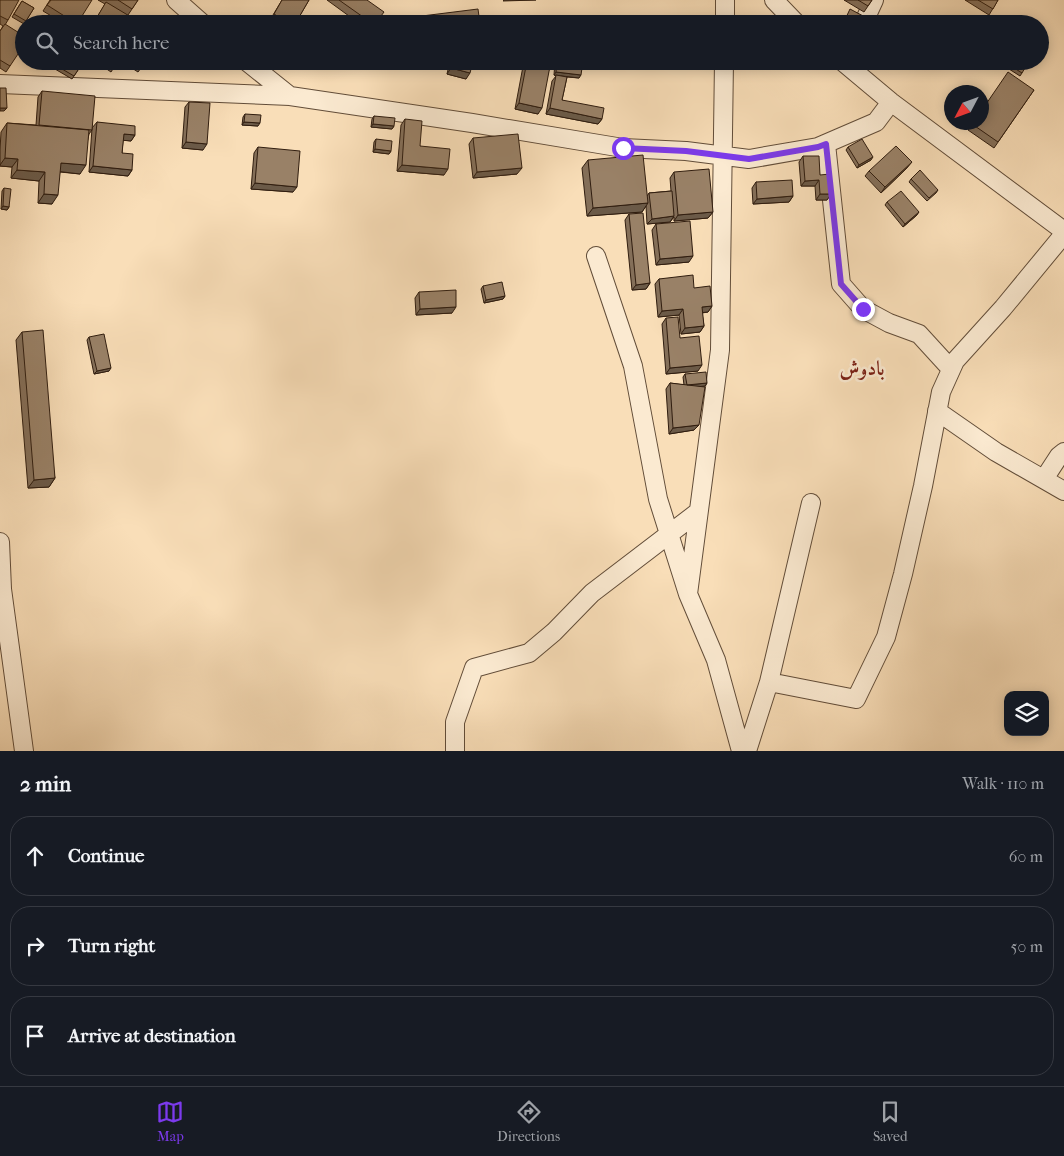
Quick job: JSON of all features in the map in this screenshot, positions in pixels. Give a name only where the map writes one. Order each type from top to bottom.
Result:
[{"type":"street","points":[[176,0],[192,15]]},
{"type":"street","points":[[725,0],[725,15]]},
{"type":"street","points":[[774,0],[788,15]]},
{"type":"street","points":[[867,15],[874,0]]},
{"type":"street","points":[[257,70],[290,96]]},
{"type":"street","points":[[688,594],[720,350],[724,70]]},
{"type":"street","points":[[769,682],[856,699],[886,637],[923,486],[941,392],[951,369],[955,361],[1003,308],[1064,233],[891,102],[853,70]]},
{"type":"street","points":[[0,84],[290,96],[623,148],[686,151],[749,159],[826,144],[876,122],[891,102]]},
{"type":"street","points":[[826,144],[841,284],[863,309],[889,323],[919,334],[951,369]]},
{"type":"street","points":[[596,256],[633,366],[658,499],[688,594],[716,660],[741,751]]},
{"type":"street","points":[[937,411],[996,452],[1064,491]]},
{"type":"street","points":[[1044,480],[1059,456],[1064,452]]},
{"type":"street","points":[[747,751],[769,682],[811,503]]},
{"type":"street","points":[[455,751],[455,722],[474,668],[529,653],[554,632],[592,592],[698,512]]},
{"type":"street","points":[[0,542],[5,647],[24,751]]},
{"type":"building","points":[[0,0],[19,0],[8,20],[0,16]]},
{"type":"building","points":[[51,0],[92,0],[83,15],[63,15],[47,5]]},
{"type":"building","points":[[118,0],[138,0],[132,9]]},
{"type":"building","points":[[282,0],[309,0],[300,15],[274,14]]},
{"type":"building","points":[[339,0],[367,0],[384,12],[382,15],[360,15]]},
{"type":"building","points":[[858,0],[872,0],[868,6]]},
{"type":"building","points":[[978,0],[998,0],[993,9]]},
{"type":"building","points":[[22,1],[34,8],[30,15],[14,14]]},
{"type":"building","points":[[106,2],[128,15],[98,15]]},
{"type":"building","points":[[478,9],[479,15],[430,15]]},
{"type":"building","points":[[850,9],[861,15],[847,15]]},
{"type":"building","points":[[5,24],[15,30],[15,58],[10,66],[0,60],[0,31]]},
{"type":"building","points":[[64,70],[78,70],[74,76]]},
{"type":"building","points":[[459,70],[471,70],[470,73]]},
{"type":"building","points":[[525,70],[549,70],[542,108],[519,103]]},
{"type":"building","points":[[556,70],[582,70],[581,75],[556,72]]},
{"type":"building","points":[[1008,72],[1034,90],[998,142],[981,130],[989,130],[989,100]]},
{"type":"building","points":[[556,75],[567,77],[562,100],[604,108],[602,119],[550,108]]},
{"type":"building","points":[[0,88],[6,88],[7,108],[0,108]]},
{"type":"building","points":[[42,91],[95,96],[92,130],[39,125]]},
{"type":"building","points":[[189,102],[210,103],[207,144],[186,142]]},
{"type":"building","points":[[245,114],[261,115],[260,123],[244,122]]},
{"type":"building","points":[[374,116],[395,118],[394,126],[373,124]]},
{"type":"building","points":[[405,119],[422,121],[420,146],[450,149],[448,169],[402,165]]},
{"type":"building","points":[[97,122],[135,126],[135,135],[124,134],[122,153],[133,154],[132,170],[93,166]]},
{"type":"building","points":[[7,123],[89,130],[86,165],[61,163],[58,195],[44,194],[45,172],[17,170],[18,159],[5,158]]},
{"type":"building","points":[[518,134],[522,168],[477,172],[473,138]]},
{"type":"building","points":[[376,139],[392,141],[391,151],[375,149]]},
{"type":"building","points":[[862,139],[873,157],[859,165],[848,147]]},
{"type":"building","points":[[896,146],[912,162],[885,187],[869,171]]},
{"type":"building","points":[[258,147],[300,151],[297,187],[255,183]]},
{"type":"building","points":[[643,155],[648,203],[593,208],[588,160]]},
{"type":"building","points":[[803,156],[819,156],[820,175],[830,174],[831,194],[820,194],[819,180],[805,181]]},
{"type":"building","points":[[709,169],[713,212],[678,215],[674,172]]},
{"type":"building","points":[[920,170],[938,190],[929,198],[911,179]]},
{"type":"building","points":[[792,180],[793,196],[757,199],[756,182]]},
{"type":"building","points":[[4,188],[11,189],[9,207],[3,206]]},
{"type":"building","points":[[672,191],[674,216],[652,219],[649,193]]},
{"type":"building","points":[[901,191],[919,212],[905,224],[887,202]]},
{"type":"building","points":[[643,213],[650,283],[636,285],[629,214]]},
{"type":"building","points":[[690,221],[693,256],[660,259],[656,224]]},
{"type":"building","points":[[693,275],[694,288],[710,286],[712,306],[702,307],[704,326],[685,328],[683,309],[662,311],[659,279]]},
{"type":"building","points":[[502,282],[505,296],[486,300],[483,286]]},
{"type":"building","points":[[456,290],[456,307],[420,309],[419,292]]},
{"type":"building","points":[[678,317],[680,338],[699,336],[702,365],[670,368],[666,318]]},
{"type":"building","points":[[43,330],[55,478],[34,480],[22,332]]},
{"type":"building","points":[[104,334],[111,368],[97,371],[89,337]]},
{"type":"building","points":[[706,372],[707,383],[687,385],[685,374]]},
{"type":"building","points":[[670,383],[705,387],[699,425],[673,428]]},
{"type":"district","name":"بادوش","points":[[862,368]]},
{"type":"route","points":[[623,148],[686,151],[749,159],[826,144],[841,284],[863,309]]}]
